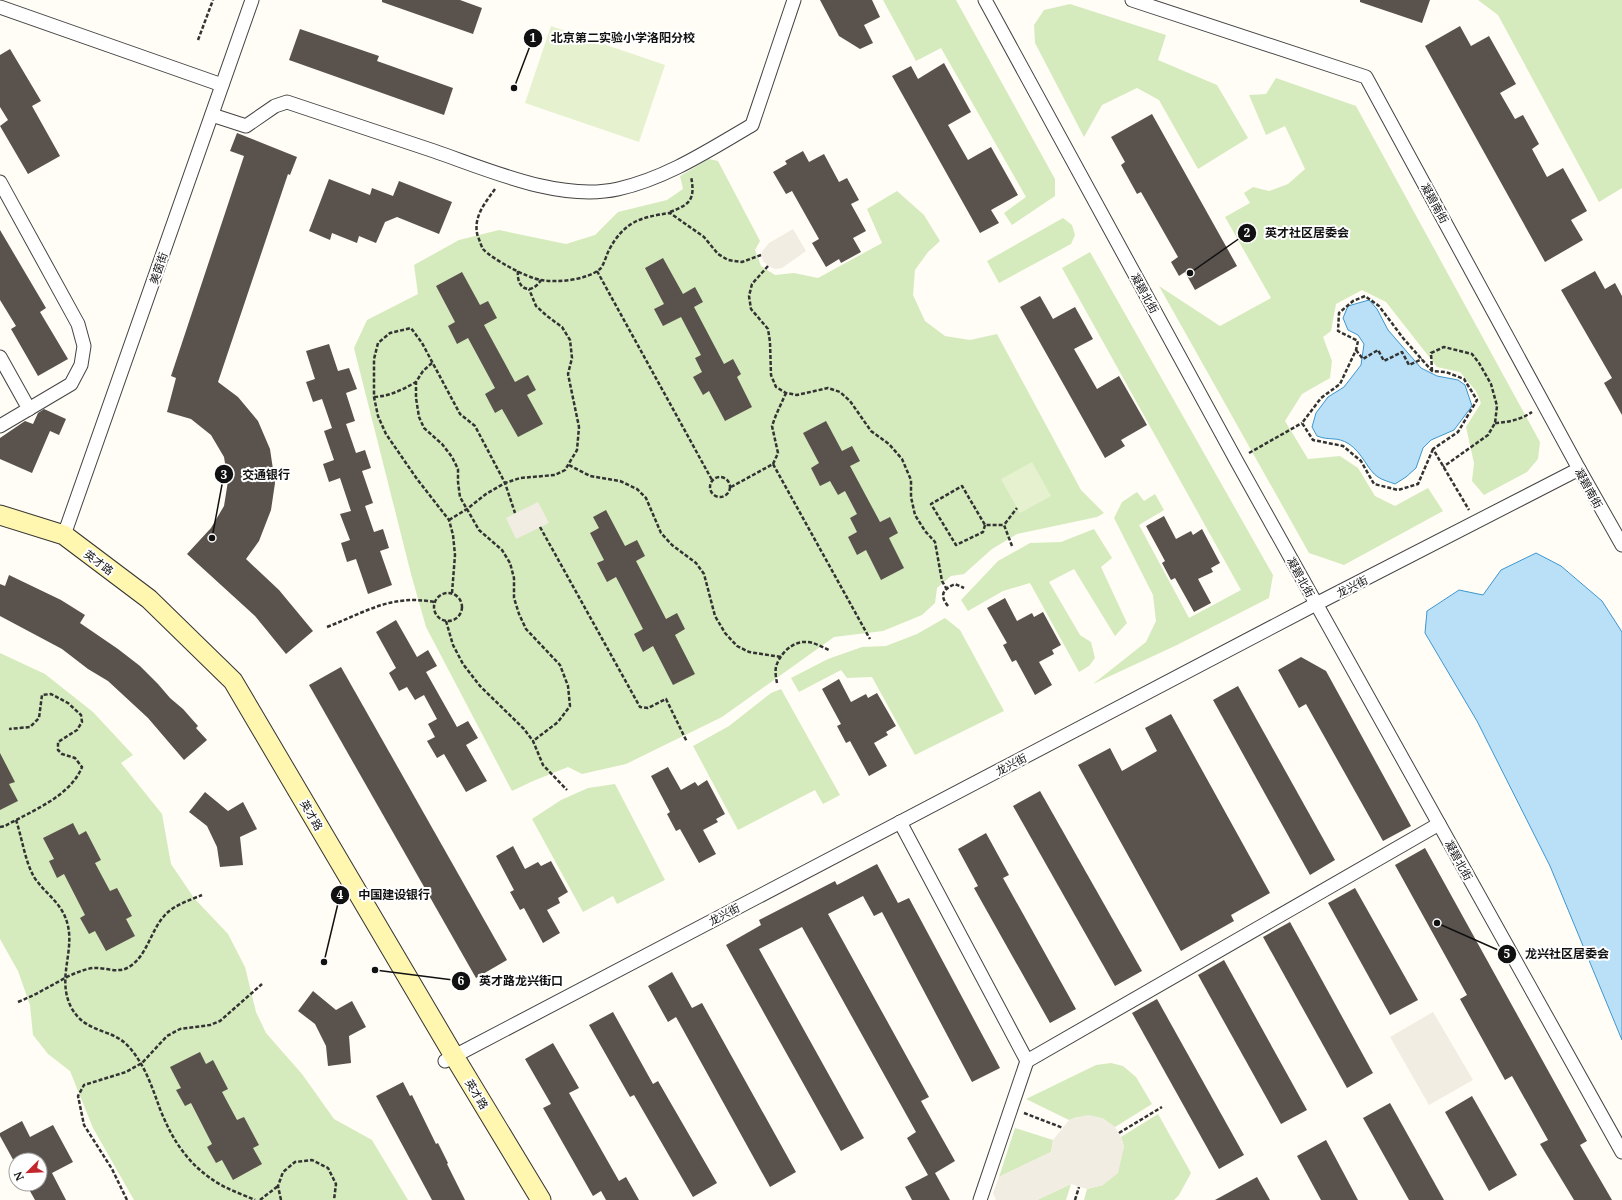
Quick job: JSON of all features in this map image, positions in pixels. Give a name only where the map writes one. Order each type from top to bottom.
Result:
[{"type":"main road","name":"英才路","points":[[0,515],[64,535],[148,599],[234,681],[450,1058],[528,1200]]},
{"type":"main road","name":"英才路","points":[[0,525],[59,544],[141,606],[226,689],[450,1058],[541,1200]]},
{"type":"street","name":"美茵街","points":[[64,535],[252,0]]},
{"type":"street","points":[[212,115],[246,126],[275,106],[287,102],[547,188],[584,191],[616,189],[646,182],[682,165],[752,125],[794,0]]},
{"type":"street","name":"凝碧北街","points":[[985,0],[1236,460],[1622,1152]]},
{"type":"street","name":"凝碧南街","points":[[1132,0],[1366,77],[1579,469],[1622,545]]},
{"type":"street","points":[[0,7],[222,85]]},
{"type":"street","points":[[0,182],[78,324],[84,346],[81,365],[71,384],[0,426]]},
{"type":"street","points":[[0,357],[29,409]]},
{"type":"street","name":"龙兴街","points":[[450,1058],[1316,604],[1579,469]]},
{"type":"street","points":[[900,822],[1027,1061]]},
{"type":"street","points":[[980,1200],[1027,1061],[1439,824]]},
{"type":"path","points":[[198,40],[213,0]]},
{"type":"path","points":[[505,175],[478,215],[477,233],[482,248],[498,260],[518,271],[541,280],[577,279],[601,269],[610,249],[621,231],[635,221],[682,208],[689,202],[694,192],[691,175],[682,165]]},
{"type":"path","points":[[670,212],[704,237],[718,254],[728,260],[742,262],[761,255]]},
{"type":"path","points":[[768,266],[752,284],[749,296],[751,309],[768,329],[771,375],[776,387],[786,394],[797,395],[828,388],[840,392],[850,401],[859,416],[872,431],[889,444],[902,459],[911,480],[911,497],[915,515],[925,532],[935,542],[941,576],[946,588]]},
{"type":"path","points":[[518,271],[517,280],[521,287],[529,289],[536,287],[541,280]]},
{"type":"path","points":[[597,271],[712,480]]},
{"type":"path","points":[[449,520],[467,509],[486,494],[505,483],[520,478],[556,475],[565,470],[577,450],[579,427],[568,374],[572,358],[570,340],[562,327],[536,306],[529,289]]},
{"type":"path","points":[[1236,460],[1302,423],[1321,398],[1340,384],[1356,350],[1358,341],[1338,331],[1340,313],[1353,301],[1365,296],[1379,306],[1403,338],[1432,371],[1446,372],[1464,379],[1477,400],[1458,432],[1433,449],[1418,484],[1398,490],[1374,484],[1361,461],[1343,446],[1313,440],[1302,423]]},
{"type":"path","points":[[452,593],[455,555],[453,535],[449,520],[417,480],[386,434],[378,416],[374,397],[374,359],[378,343],[390,333],[411,328],[422,343],[460,414],[475,426],[505,483],[515,513]]},
{"type":"path","points":[[1432,371],[1431,353],[1444,347],[1472,354],[1491,384],[1497,406],[1495,423],[1488,435],[1443,467]]},
{"type":"path","points":[[1356,350],[1364,359],[1378,350],[1384,361],[1402,352],[1409,365],[1422,359]]},
{"type":"path","points":[[374,397],[386,396],[401,391],[416,382],[423,371],[432,363]]},
{"type":"path","points":[[416,382],[416,398],[419,417],[424,428],[442,444],[452,457],[458,469],[460,497],[479,530],[502,550],[510,563],[514,578],[514,598],[526,629],[560,665],[568,686],[570,706],[558,722],[533,742]]},
{"type":"path","points":[[731,487],[728,479],[720,476],[712,480],[709,488],[713,495],[721,498],[728,495],[731,487],[773,464],[778,452],[772,426],[786,394]]},
{"type":"path","points":[[1495,423],[1510,422],[1521,419],[1545,405]]},
{"type":"path","points":[[1433,449],[1477,522]]},
{"type":"path","points":[[773,464],[870,639]]},
{"type":"path","points":[[569,465],[590,476],[620,482],[637,489],[646,498],[661,533],[672,546],[696,563],[704,574],[716,616],[725,633],[737,646],[749,652],[781,657]]},
{"type":"path","points":[[962,486],[985,525],[983,532],[956,545],[931,504],[962,486]]},
{"type":"path","points":[[1004,525],[1017,508]]},
{"type":"path","points":[[985,525],[1004,525]]},
{"type":"path","points":[[1004,525],[1012,546]]},
{"type":"path","points":[[540,527],[640,707],[648,708],[666,699],[687,742]]},
{"type":"path","points":[[948,606],[943,601],[943,594],[946,588],[955,584],[964,588]]},
{"type":"path","points":[[434,602],[441,594],[452,593],[461,600],[462,610],[456,619],[446,621]]},
{"type":"path","points":[[327,627],[381,605],[400,600],[434,602]]},
{"type":"path","points":[[434,602],[436,614],[446,621],[453,645],[463,664],[480,686],[524,729],[533,742],[543,765],[567,790]]},
{"type":"path","points":[[777,683],[776,668],[781,657],[791,646],[805,642],[819,645],[829,650]]},
{"type":"path","points":[[0,827],[5,826],[38,808],[69,787],[78,776],[82,767],[75,758],[62,754],[58,750],[58,742],[76,730],[82,722],[81,715],[68,703],[51,694],[42,695],[39,718],[30,727],[9,728]]},
{"type":"path","points":[[16,820],[28,866],[35,878],[63,911],[68,926],[69,940],[64,978],[71,1006],[80,1019],[89,1026],[112,1035],[128,1045],[142,1063],[172,1134],[182,1152],[197,1167],[221,1185],[255,1200]]},
{"type":"path","points":[[18,1002],[64,978],[94,968],[118,970],[128,968],[138,959],[148,945],[159,922],[166,914],[182,903],[202,895]]},
{"type":"path","points":[[127,1200],[112,1170],[84,1125],[78,1096],[84,1085],[126,1072],[142,1063],[167,1036],[180,1028],[210,1024],[220,1021],[262,984]]},
{"type":"path","points":[[1119,1133],[1162,1107]]},
{"type":"path","points":[[1011,1108],[1063,1128]]},
{"type":"path","points":[[281,1200],[278,1186],[283,1172],[295,1162],[312,1160],[328,1168],[336,1184],[334,1200]]},
{"type":"path","points":[[260,1200],[278,1186]]},
{"type":"path","points":[[1076,1200],[1079,1187]]},
{"type":"green space","points":[[883,0],[956,0],[1055,179],[1055,196],[1012,225],[1004,213],[1026,197],[941,48],[916,61]]},
{"type":"green space","points":[[1478,0],[1622,0],[1622,188],[1599,202],[1498,15]]},
{"type":"green space","points":[[1070,4],[1166,35],[1158,60],[1217,85],[1248,138],[1198,169],[1159,100],[1137,88],[1102,105],[1084,137],[1035,43],[1034,25],[1044,10]]},
{"type":"green space","points":[[551,26],[665,65],[639,142],[525,103]]},
{"type":"green space","points":[[1276,78],[1356,106],[1540,442],[1538,459],[1527,472],[1484,495],[1472,481],[1474,463],[1466,427],[1481,403],[1476,391],[1460,372],[1437,367],[1386,302],[1362,290],[1336,304],[1331,331],[1323,337],[1332,361],[1330,378],[1302,394],[1285,421],[1308,459],[1340,456],[1358,468],[1375,496],[1395,506],[1428,488],[1443,511],[1344,565],[1309,553],[1159,286],[1220,326],[1271,298],[1225,217],[1250,203],[1244,193],[1253,187],[1269,191],[1288,184],[1305,169],[1285,126],[1266,135],[1249,95],[1266,94]]},
{"type":"green space","points":[[709,159],[718,161],[760,241],[755,250],[761,266],[775,275],[794,273],[818,278],[882,243],[867,209],[897,191],[924,215],[940,241],[928,252],[915,270],[913,295],[925,321],[945,336],[970,340],[997,334],[1081,490],[1104,513],[1097,517],[1017,534],[992,549],[964,574],[951,576],[937,588],[935,603],[922,615],[883,631],[834,637],[722,717],[626,764],[582,774],[568,767],[512,791],[426,627],[411,574],[354,348],[367,320],[418,294],[414,265],[459,240],[499,230],[566,244],[595,235],[618,212],[667,200],[683,189],[680,176]]},
{"type":"green space","points":[[1063,218],[1072,225],[1075,235],[1071,244],[999,283],[987,261]]},
{"type":"green space","points":[[1090,252],[1273,575],[1269,598],[1177,645],[1093,684],[1146,642],[1156,621],[1153,595],[1114,518],[1122,502],[1137,492],[1144,501],[1155,494],[1164,510],[1139,525],[1189,618],[1241,590],[1062,268]]},
{"type":"green space","points":[[1032,462],[1051,496],[1020,513],[1001,479]]},
{"type":"green space","points":[[1094,529],[1112,558],[1101,567],[1127,623],[1115,636],[1074,569],[1049,582],[1080,635],[1091,642],[1095,658],[1089,666],[1079,672],[1030,583],[1003,591],[968,611],[961,600],[998,561],[1030,543],[1061,542]]},
{"type":"green space","points":[[945,618],[960,630],[1004,711],[915,755],[872,677],[847,678],[841,670],[799,692],[791,678],[828,659],[862,647],[886,646],[917,634]]},
{"type":"green space","points":[[0,653],[45,674],[93,712],[133,755],[121,763],[162,814],[171,864],[194,898],[228,934],[245,967],[256,1012],[266,1033],[302,1074],[334,1119],[372,1140],[408,1200],[134,1200],[93,1128],[70,1071],[48,1054],[33,1035],[30,1005],[18,971],[0,939]]},
{"type":"green space","points":[[781,689],[840,795],[823,804],[815,790],[738,830],[693,746],[729,726],[771,693]]},
{"type":"green space","points":[[615,784],[665,880],[617,904],[613,896],[583,912],[532,819],[561,800],[588,788]]},
{"type":"green space","points":[[1111,1063],[1123,1066],[1136,1077],[1152,1104],[1115,1127],[1102,1118],[1077,1117],[1069,1120],[1026,1099],[1096,1065]]},
{"type":"green space","points":[[1158,1114],[1191,1173],[1179,1195],[1174,1200],[1084,1200],[1087,1189],[1103,1185],[1124,1147],[1121,1137]]},
{"type":"green space","points":[[1015,1128],[1053,1140],[1051,1152],[999,1177]]},
{"type":"green space","points":[[1071,1184],[1066,1200],[1037,1200]]},
{"type":"shaded area","points":[[793,229],[806,251],[782,268],[775,269],[768,266],[763,261],[761,255],[763,250],[769,243]]},
{"type":"shaded area","points":[[538,502],[549,523],[516,539],[506,518]]},
{"type":"shaded area","points":[[1433,1012],[1473,1080],[1429,1105],[1390,1037]]},
{"type":"shaded area","points":[[1089,1115],[1102,1118],[1115,1127],[1121,1137],[1124,1147],[1118,1173],[1103,1185],[1087,1189],[1071,1184],[1037,1200],[996,1200],[993,1193],[999,1177],[1051,1152],[1053,1140],[1069,1120]]},
{"type":"water","points":[[1369,300],[1377,309],[1388,330],[1421,368],[1437,376],[1458,380],[1465,385],[1472,406],[1454,430],[1431,440],[1423,448],[1416,468],[1395,484],[1374,474],[1354,447],[1341,440],[1317,436],[1312,427],[1316,413],[1328,397],[1344,387],[1361,365],[1364,344],[1358,335],[1348,330],[1343,318],[1348,306]]},
{"type":"water","points":[[1536,553],[1561,566],[1602,601],[1622,632],[1622,1040],[1550,866],[1477,721],[1425,633],[1427,611],[1459,590],[1483,595],[1501,570]]},
{"type":"building","points":[[382,0],[460,0],[482,8],[473,34],[382,2]]},
{"type":"building","points":[[820,0],[872,0],[880,17],[864,25],[873,43],[860,49],[839,36]]},
{"type":"building","points":[[1360,0],[1430,0],[1422,23],[1360,2]]},
{"type":"building","points":[[1460,26],[1471,46],[1489,36],[1516,84],[1500,93],[1515,119],[1523,115],[1539,144],[1532,149],[1547,177],[1563,168],[1587,211],[1571,220],[1583,240],[1545,262],[1425,46]]},
{"type":"building","points":[[300,29],[379,56],[377,61],[453,88],[444,115],[289,60]]},
{"type":"building","points":[[10,49],[41,101],[32,106],[60,156],[28,174],[0,126],[8,120],[0,107],[0,55]]},
{"type":"building","points":[[944,63],[971,112],[948,125],[968,160],[991,147],[1018,195],[991,210],[999,223],[980,233],[892,76],[911,66],[918,79]]},
{"type":"building","points":[[1152,114],[1237,266],[1195,290],[1185,272],[1179,276],[1171,262],[1178,257],[1141,192],[1137,194],[1121,165],[1125,162],[1111,137]]},
{"type":"building","points":[[237,133],[297,157],[290,175],[288,174],[218,382],[238,397],[258,421],[270,449],[275,483],[271,510],[259,541],[246,559],[279,590],[313,631],[286,654],[255,616],[187,554],[211,528],[224,506],[228,481],[224,457],[211,435],[191,419],[167,412],[176,378],[171,376],[244,156],[230,151]]},
{"type":"building","points":[[803,151],[809,162],[824,154],[839,182],[847,178],[859,200],[851,204],[866,231],[853,238],[861,252],[841,263],[839,259],[826,267],[812,243],[819,239],[792,191],[786,194],[773,172],[787,164],[785,161]]},
{"type":"building","points":[[329,179],[370,195],[372,188],[393,196],[399,181],[452,202],[439,234],[397,217],[385,222],[376,243],[359,236],[357,243],[332,233],[330,240],[309,231]]},
{"type":"building","points":[[0,230],[46,308],[40,312],[68,359],[38,376],[11,329],[16,326],[0,300]]},
{"type":"building","points":[[663,258],[683,294],[695,287],[703,302],[694,307],[724,364],[733,359],[741,374],[737,377],[752,407],[725,421],[709,391],[703,395],[693,377],[702,372],[695,358],[701,355],[681,317],[663,326],[654,309],[664,304],[645,268]]},
{"type":"building","points":[[1595,271],[1605,289],[1615,283],[1622,296],[1622,415],[1604,383],[1612,378],[1561,290]]},
{"type":"building","points":[[462,272],[480,305],[488,301],[497,318],[484,325],[515,382],[528,375],[536,390],[527,395],[543,424],[518,437],[502,409],[495,413],[485,394],[495,388],[468,338],[457,344],[448,326],[455,322],[436,286]]},
{"type":"building","points":[[1040,296],[1053,319],[1075,307],[1093,339],[1074,349],[1097,389],[1119,376],[1147,425],[1121,440],[1125,446],[1105,458],[1020,307]]},
{"type":"building","points":[[329,344],[338,371],[349,368],[357,389],[346,393],[355,421],[346,424],[356,453],[365,450],[371,468],[362,471],[373,503],[365,506],[374,532],[383,529],[389,548],[380,551],[392,585],[368,594],[356,559],[347,562],[341,543],[350,540],[340,514],[351,511],[340,478],[329,482],[323,464],[334,460],[324,431],[332,428],[322,399],[313,402],[306,382],[315,379],[306,351]]},
{"type":"building","points":[[44,409],[66,419],[59,435],[50,431],[32,473],[0,459],[0,438],[25,421],[33,424],[38,413]]},
{"type":"building","points":[[826,421],[842,451],[852,446],[860,461],[850,466],[880,522],[890,517],[898,533],[889,538],[904,568],[881,580],[866,550],[857,555],[848,537],[857,532],[850,518],[857,514],[845,491],[838,495],[830,481],[820,486],[811,468],[819,463],[803,433]]},
{"type":"building","points":[[606,510],[625,546],[637,540],[645,556],[636,561],[666,619],[677,613],[685,629],[675,635],[695,674],[673,685],[653,646],[643,652],[634,634],[643,629],[616,577],[607,582],[597,563],[604,560],[590,533],[599,528],[593,517]]},
{"type":"building","points":[[1164,516],[1176,539],[1191,531],[1193,535],[1202,529],[1220,563],[1211,568],[1213,572],[1198,579],[1211,603],[1194,612],[1175,578],[1171,580],[1162,563],[1165,561],[1146,526]]},
{"type":"building","points":[[9,575],[61,600],[85,615],[80,623],[140,666],[170,698],[183,709],[198,726],[196,728],[207,740],[184,760],[148,718],[108,681],[88,669],[62,649],[0,616],[0,584],[5,586]]},
{"type":"building","points":[[1005,598],[1017,621],[1032,613],[1034,617],[1043,612],[1061,645],[1052,650],[1054,654],[1039,662],[1052,685],[1035,695],[1016,660],[1012,662],[1003,645],[1007,643],[987,608]]},
{"type":"building","points":[[396,620],[417,657],[428,650],[437,666],[426,672],[457,727],[468,721],[478,738],[466,745],[487,781],[466,792],[444,754],[437,758],[427,741],[435,737],[428,724],[437,719],[424,695],[415,700],[407,687],[399,691],[389,673],[396,668],[376,632]]},
{"type":"building","points":[[1301,657],[1326,671],[1411,826],[1383,841],[1306,704],[1299,708],[1278,670]]},
{"type":"building","points":[[341,667],[507,960],[476,978],[309,685]]},
{"type":"building","points":[[839,679],[851,702],[866,694],[868,698],[877,693],[896,726],[886,732],[888,735],[874,743],[887,766],[869,776],[850,741],[846,743],[837,726],[841,724],[822,689]]},
{"type":"building","points":[[1238,686],[1335,860],[1310,875],[1213,700]]},
{"type":"building","points":[[1171,714],[1270,893],[1231,915],[1234,921],[1181,951],[1078,765],[1110,748],[1122,771],[1157,751],[1145,728]]},
{"type":"building","points":[[0,753],[15,782],[9,784],[18,801],[0,810]]},
{"type":"building","points":[[668,767],[681,790],[695,782],[698,786],[707,780],[725,814],[716,819],[718,822],[703,830],[716,854],[699,863],[680,829],[676,831],[667,814],[670,812],[651,776]]},
{"type":"building","points":[[1040,791],[1142,971],[1115,986],[1013,806]]},
{"type":"building","points":[[205,792],[228,811],[243,802],[257,829],[240,837],[243,865],[220,867],[217,847],[207,826],[189,812]]},
{"type":"building","points":[[73,823],[79,835],[86,831],[101,860],[95,863],[110,891],[117,888],[132,916],[126,919],[135,936],[106,951],[95,931],[89,934],[80,918],[85,915],[64,874],[57,878],[49,861],[54,859],[43,838]]},
{"type":"building","points":[[986,833],[1009,875],[1003,878],[1076,1009],[1050,1023],[974,888],[978,886],[958,849]]},
{"type":"building","points":[[513,846],[525,869],[538,862],[541,866],[551,861],[568,892],[558,898],[560,903],[547,910],[560,933],[543,943],[524,908],[520,910],[510,892],[514,890],[496,856]]},
{"type":"building","points":[[1425,848],[1587,1141],[1580,1145],[1612,1200],[1574,1200],[1540,1144],[1548,1140],[1512,1076],[1505,1080],[1460,999],[1467,995],[1395,865]]},
{"type":"building","points":[[877,864],[898,903],[909,898],[1000,1068],[972,1082],[882,912],[874,916],[863,896],[828,914],[929,1097],[921,1101],[955,1161],[935,1173],[950,1200],[912,1200],[905,1187],[928,1175],[907,1138],[916,1132],[802,927],[759,949],[864,1138],[841,1151],[726,945],[761,925],[759,920],[835,881],[837,885]]},
{"type":"building","points":[[1355,888],[1418,1000],[1390,1015],[1328,903]]},
{"type":"building","points":[[1290,922],[1373,1073],[1347,1088],[1263,937]]},
{"type":"building","points":[[1224,960],[1307,1110],[1281,1124],[1198,975]]},
{"type":"building","points":[[672,972],[692,1008],[702,1003],[796,1172],[770,1187],[676,1017],[668,1022],[648,986]]},
{"type":"building","points":[[313,991],[336,1010],[352,1001],[366,1027],[349,1036],[351,1063],[328,1066],[326,1046],[315,1024],[298,1011]]},
{"type":"building","points":[[1157,999],[1244,1155],[1219,1169],[1132,1013]]},
{"type":"building","points":[[613,1012],[653,1084],[658,1081],[717,1183],[693,1197],[634,1095],[630,1097],[589,1025]]},
{"type":"building","points":[[553,1043],[579,1088],[569,1093],[619,1181],[626,1177],[639,1200],[606,1200],[601,1191],[593,1196],[543,1108],[551,1104],[525,1059]]},
{"type":"building","points":[[200,1052],[206,1064],[213,1060],[228,1089],[222,1092],[237,1120],[244,1117],[259,1145],[253,1148],[262,1164],[233,1180],[222,1160],[216,1163],[207,1147],[212,1144],[191,1103],[185,1106],[176,1090],[181,1088],[170,1067]]},
{"type":"building","points":[[403,1082],[410,1096],[412,1095],[436,1144],[438,1143],[465,1200],[432,1200],[376,1096]]},
{"type":"building","points":[[1472,1096],[1517,1175],[1489,1191],[1445,1112]]},
{"type":"building","points":[[1390,1103],[1444,1200],[1409,1200],[1363,1118]]},
{"type":"building","points":[[22,1121],[30,1137],[53,1125],[73,1162],[52,1173],[66,1200],[35,1200],[30,1192],[48,1192],[48,1152],[9,1152],[0,1136],[0,1133]]},
{"type":"building","points":[[1326,1140],[1358,1200],[1321,1200],[1297,1156]]},
{"type":"building","points":[[1257,1177],[1270,1200],[1215,1200]]},
{"type":"place","name":"北京第二实验小学洛阳分校","points":[[514,88]]},
{"type":"place","name":"英才社区居委会","points":[[1190,273]]},
{"type":"place","name":"交通银行","points":[[212,538]]},
{"type":"place","name":"龙兴社区居委会","points":[[1437,923]]},
{"type":"place","name":"中国建设银行","points":[[324,962]]},
{"type":"place","name":"英才路龙兴街口","points":[[375,970]]}]
